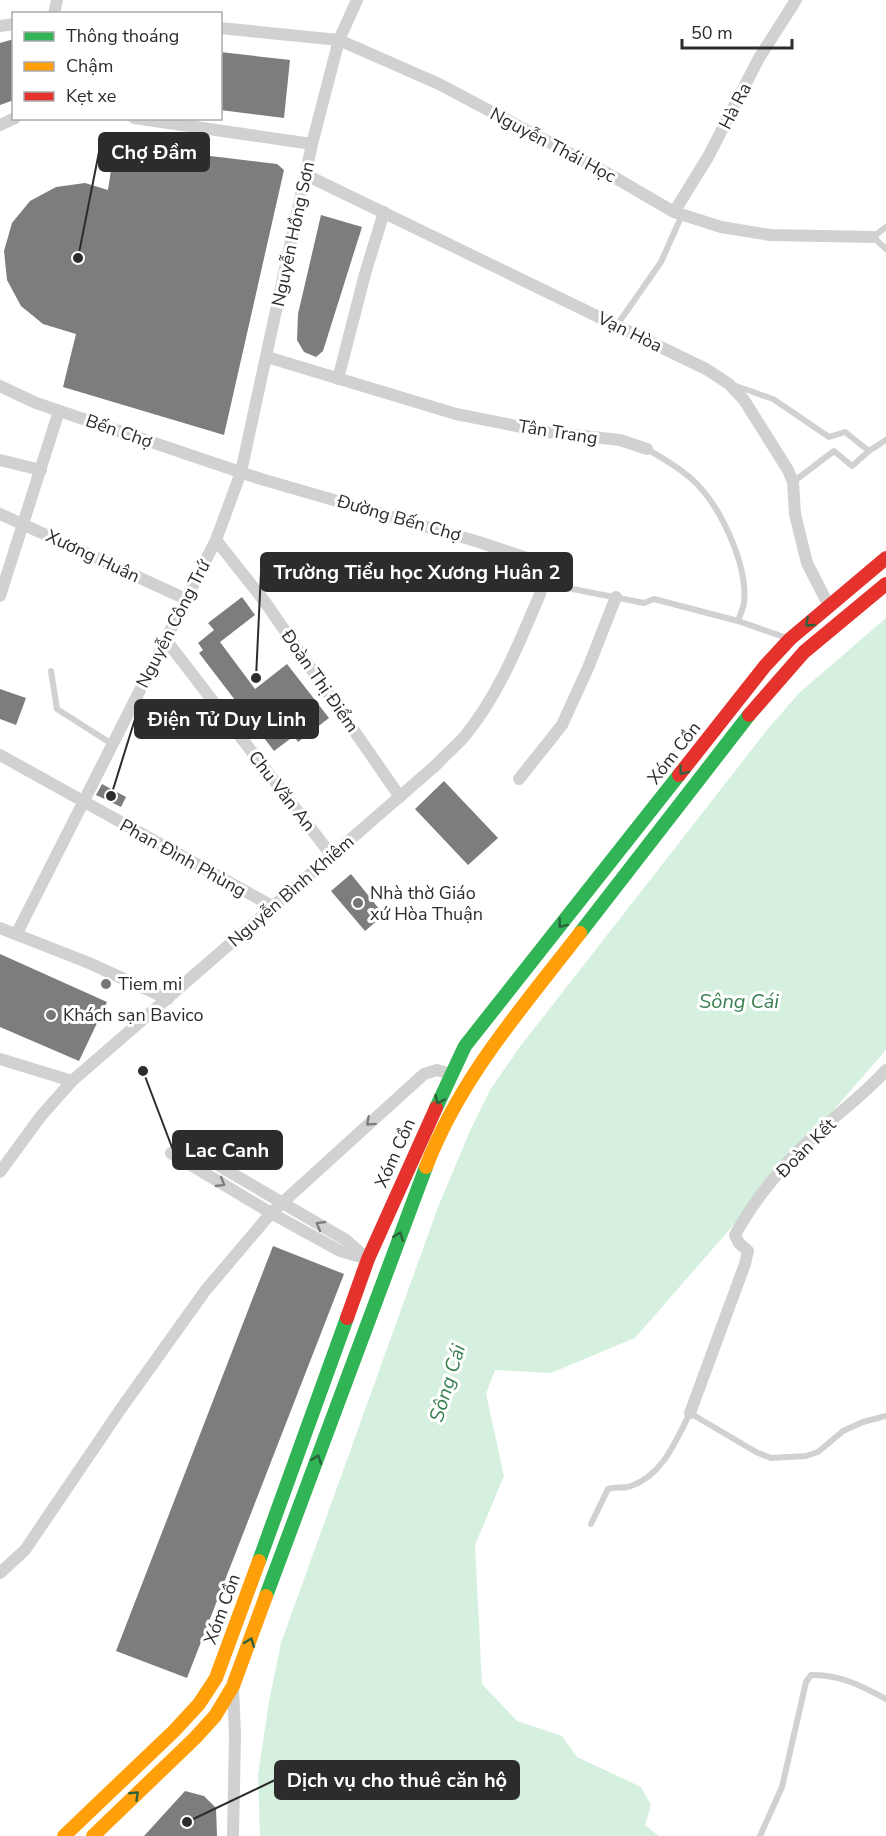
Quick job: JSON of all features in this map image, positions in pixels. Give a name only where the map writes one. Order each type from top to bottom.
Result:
[{"type":"street","name":"Nguyễn Hồng Sơn","points":[[241,472],[312,144],[339,40],[357,0]]},
{"type":"street","name":"Hà Ra","points":[[678,214],[759,58],[796,0]]},
{"type":"street","name":"Nguyễn Thái Học","points":[[222,28],[339,40],[439,84],[678,214],[721,227],[770,236],[873,237]]},
{"type":"street","points":[[148,120],[312,144]]},
{"type":"street","name":"Vạn Hòa","points":[[306,175],[706,369],[729,384],[744,400],[793,482],[795,514],[807,563],[829,606]]},
{"type":"street","points":[[338,379],[365,274],[384,212]]},
{"type":"street","name":"Tân Trang","points":[[267,357],[456,414],[547,432],[620,440],[647,449]]},
{"type":"street","name":"Bến Chợ","points":[[0,386],[36,403],[241,472]]},
{"type":"street","points":[[0,596],[59,411]]},
{"type":"street","points":[[0,460],[40,470]]},
{"type":"street","name":"Nguyễn Công Trứ","points":[[17,933],[216,540],[241,472]]},
{"type":"street","name":"Đường Bến Chợ","points":[[241,472],[524,557],[539,572],[542,583]]},
{"type":"street","name":"Xương Huân","points":[[0,514],[186,599]]},
{"type":"street","name":"Đoàn Thị Điểm","points":[[216,540],[265,602],[400,797]]},
{"type":"street","name":"Xóm Cồn","points":[[64,1836],[200,1704],[216,1678],[368,1259],[465,1046],[765,666],[790,639],[886,558]]},
{"type":"street","name":"Nguyễn Bình Khiêm","points":[[0,1172],[41,1116],[72,1081],[400,797],[464,736],[481,714],[508,669],[540,594],[542,583]]},
{"type":"street","name":"Xóm Cồn","points":[[93,1836],[195,1738],[215,1716],[233,1686],[433,1148],[453,1107],[482,1059],[745,720],[804,652],[886,584]]},
{"type":"street","points":[[519,779],[562,725],[616,597]]},
{"type":"street","points":[[790,639],[804,652]]},
{"type":"street","name":"Chu Văn An","points":[[166,640],[332,856]]},
{"type":"street","name":"Phan Đình Phùng","points":[[0,755],[272,906]]},
{"type":"street","points":[[0,928],[17,933],[168,999]]},
{"type":"street","points":[[0,1059],[72,1081]]},
{"type":"street","points":[[0,1573],[24,1550],[205,1291],[271,1213],[423,1074],[437,1070],[451,1074]]},
{"type":"street","name":"Đoàn Kết","points":[[690,1413],[745,1264],[748,1251],[739,1244],[735,1235],[755,1203],[814,1136],[886,1070]]},
{"type":"street","points":[[180,1143],[346,1240],[368,1259]]},
{"type":"street","points":[[171,1153],[340,1251],[387,1267]]},
{"type":"street","points":[[216,1678],[233,1686],[236,1736],[233,1836]]},
{"type":"lane","points":[[617,326],[661,261],[678,214]]},
{"type":"lane","points":[[886,227],[873,237],[886,249]]},
{"type":"lane","points":[[729,384],[773,399],[830,437],[845,432],[868,452]]},
{"type":"lane","points":[[793,482],[834,451],[852,466],[886,440]]},
{"type":"lane","name":"Tân Trang","points":[[647,449],[696,483],[732,538],[744,588],[744,604],[738,621]]},
{"type":"lane","points":[[542,583],[644,603],[654,599],[738,621],[790,639]]},
{"type":"lane","points":[[51,671],[57,709],[112,744]]},
{"type":"lane","points":[[591,1524],[608,1489],[618,1486],[630,1487],[650,1475],[667,1458],[690,1413],[756,1452],[771,1458],[806,1456],[818,1452],[843,1431],[863,1422],[886,1416]]},
{"type":"lane","points":[[760,1836],[782,1787],[806,1682],[811,1675],[837,1676],[886,1699]]},
{"type":"water","name":"Sông Cái","points":[[886,618],[886,1050],[635,1338],[551,1373],[495,1370],[486,1394],[504,1476],[475,1545],[482,1684],[517,1721],[562,1736],[577,1757],[641,1787],[651,1805],[645,1825],[659,1836],[260,1836],[258,1775],[281,1643],[438,1207],[490,1090],[519,1048],[767,730],[799,693]]},
{"type":"building","points":[[12,40],[12,101],[0,105],[0,43]]},
{"type":"building","points":[[222,52],[290,60],[284,118],[222,110]]},
{"type":"building","points":[[119,145],[277,164],[284,170],[224,435],[63,387],[76,334],[43,324],[21,306],[7,280],[4,251],[12,223],[30,201],[56,187],[85,183],[108,190],[114,150]]},
{"type":"building","points":[[321,215],[362,227],[323,351],[316,357],[304,352],[297,340],[298,314]]},
{"type":"building","points":[[242,597],[255,615],[220,642],[255,689],[287,664],[329,718],[298,742],[294,736],[274,751],[199,653],[203,650],[198,643],[214,630],[208,623]]},
{"type":"building","points":[[0,689],[26,698],[16,725],[0,719]]},
{"type":"building","points":[[444,781],[498,838],[468,865],[415,809]]},
{"type":"building","points":[[102,784],[126,797],[121,807],[96,795]]},
{"type":"building","name":"Nhà thờ Giáo xứ Hòa Thuận","points":[[351,874],[384,915],[365,931],[331,891]]},
{"type":"building","name":"Khách sạn Bavico","points":[[0,954],[107,1002],[79,1061],[0,1027]]},
{"type":"building","points":[[273,1246],[344,1274],[187,1678],[116,1651]]},
{"type":"building","points":[[185,1791],[204,1796],[216,1808],[217,1836],[144,1836]]},
{"type":"traffic: fast","points":[[580,933],[749,715]]},
{"type":"traffic: fast","points":[[436,1108],[465,1046],[679,775]]},
{"type":"traffic: fast","points":[[266,1596],[426,1167]]},
{"type":"traffic: fast","points":[[259,1561],[347,1318]]},
{"type":"traffic: slow","points":[[426,1167],[440,1134],[474,1074],[580,933]]},
{"type":"traffic: slow","points":[[64,1836],[174,1731],[199,1704],[216,1678],[259,1561]]},
{"type":"traffic: slow","points":[[93,1836],[215,1716],[233,1686],[266,1596]]},
{"type":"traffic: jam","points":[[679,775],[765,666],[790,639],[886,558]]},
{"type":"traffic: jam","points":[[749,715],[804,652],[886,584]]},
{"type":"traffic: jam","points":[[347,1318],[368,1259],[436,1108]]},
{"type":"place","name":"Chợ Đầm","points":[[78,258]]},
{"type":"place","name":"Trường Tiểu học Xương Huân 2","points":[[256,678]]},
{"type":"place","name":"Điện Tử Duy Linh","points":[[111,796]]},
{"type":"place","name":"Nhà thờ Giáo xứ Hòa Thuận","points":[[358,903]]},
{"type":"place","name":"Tiem mi","points":[[106,984]]},
{"type":"place","name":"Khách sạn Bavico","points":[[51,1015]]},
{"type":"place","name":"Lac Canh","points":[[143,1071]]},
{"type":"place","name":"Dịch vụ cho thuê căn hộ","points":[[187,1822]]}]
